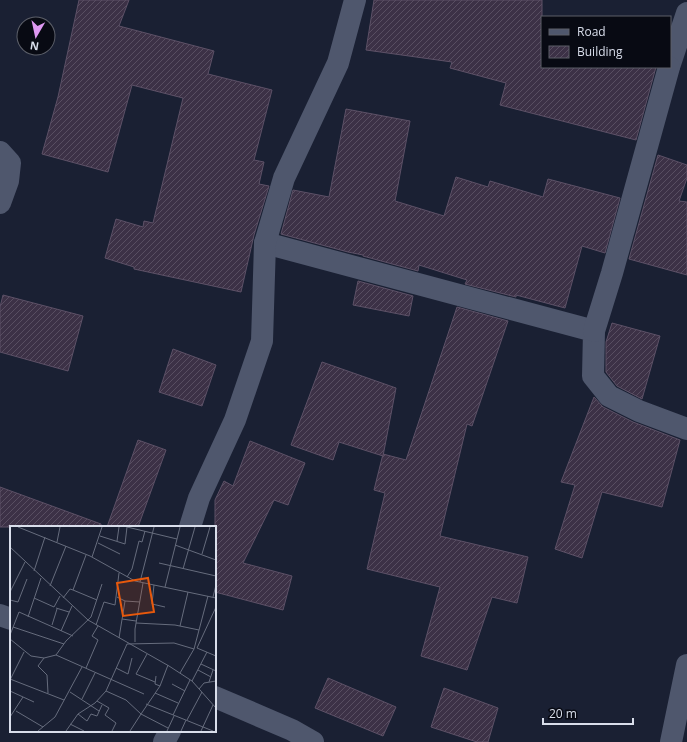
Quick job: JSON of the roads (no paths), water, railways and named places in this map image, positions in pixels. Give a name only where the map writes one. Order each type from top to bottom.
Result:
[{"type":"street","points":[[190,526],[199,498],[235,420],[262,341],[265,244],[284,178],[338,63],[354,0]]},
{"type":"street","points":[[671,63],[687,13]]},
{"type":"street","points":[[669,68],[612,273],[594,331],[593,376],[609,396],[639,410],[687,429]]},
{"type":"street","points":[[0,152],[10,163],[8,181],[0,203]]},
{"type":"street","points":[[265,244],[594,331]]},
{"type":"street","points":[[0,615],[10,619]]},
{"type":"street","points":[[671,742],[687,665]]},
{"type":"street","points":[[216,697],[292,730],[313,742]]},
{"type":"street","points":[[164,742],[169,732]]}]
